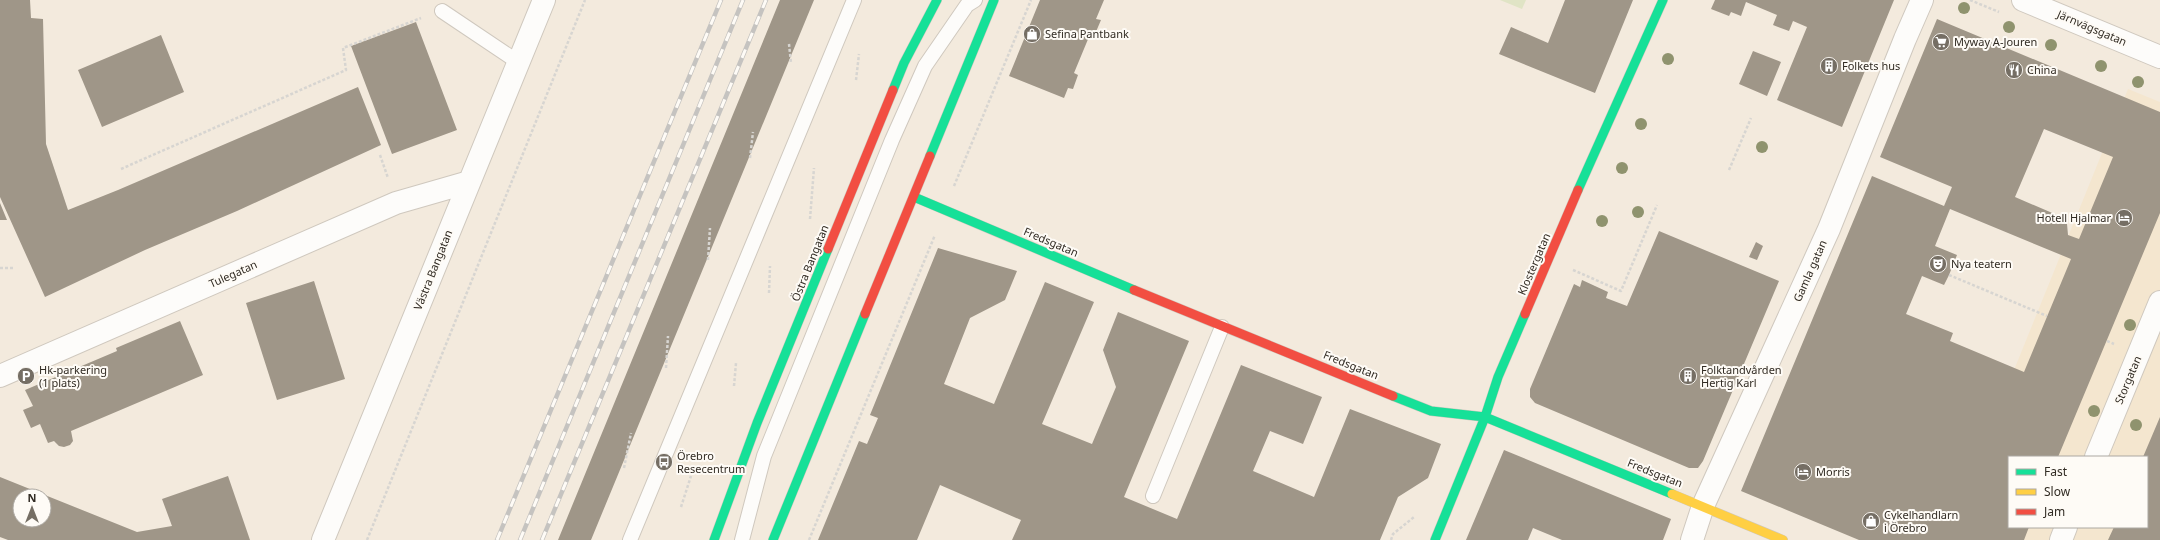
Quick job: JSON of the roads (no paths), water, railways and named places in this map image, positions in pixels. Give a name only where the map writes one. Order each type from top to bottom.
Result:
[{"type":"street","name":"Västra Bangatan","points":[[323,540],[544,0]]},
{"type":"street","name":"Östra Bangatan","points":[[714,540],[757,423],[904,63],[937,0]]},
{"type":"street","points":[[773,540],[994,0]]},
{"type":"street","name":"Klostergatan","points":[[1435,540],[1485,417],[1498,377],[1609,118],[1663,0]]},
{"type":"street","name":"Gamla gatan","points":[[1692,540],[1703,506],[1829,229],[1905,38],[1922,0]]},
{"type":"street","name":"Järnvägsgatan","points":[[2023,0],[2160,57]]},
{"type":"street","name":"Tulegatan","points":[[0,376],[396,203],[469,182]]},
{"type":"street","name":"Fredsgatan","points":[[914,197],[1222,326],[1431,410],[1485,417],[1783,540]]},
{"type":"street","name":"Storgatan","points":[[2096,456],[2160,302]]},
{"type":"street","points":[[2061,540],[2066,528]]},
{"type":"lane","points":[[630,540],[854,0]]},
{"type":"lane","points":[[742,540],[764,456],[892,140],[925,66],[967,5],[975,0]]},
{"type":"lane","points":[[442,11],[518,62]]},
{"type":"lane","points":[[1153,496],[1222,326]]},
{"type":"railway","points":[[497,540],[721,0]]},
{"type":"railway","points":[[520,540],[743,0]]},
{"type":"railway","points":[[542,540],[766,0]]},
{"type":"place","name":"Sefina Pantbank","points":[[1032,34]]},
{"type":"place","name":"Myway A-Jouren","points":[[1941,42]]},
{"type":"place","name":"Folkets hus","points":[[1829,66]]},
{"type":"place","name":"China","points":[[2014,70]]},
{"type":"place","name":"Hotell Hjalmar","points":[[2124,218]]},
{"type":"place","name":"Nya teatern","points":[[1938,264]]},
{"type":"place","name":"Hk-parkering (1 plats)","points":[[26,376]]},
{"type":"place","name":"Folktandvården Hertig Karl","points":[[1688,376]]},
{"type":"place","name":"Örebro Resecentrum","points":[[664,462]]},
{"type":"place","name":"Morris","points":[[1803,472]]},
{"type":"place","name":"Cykelhandlarn i Örebro","points":[[1871,521]]}]
